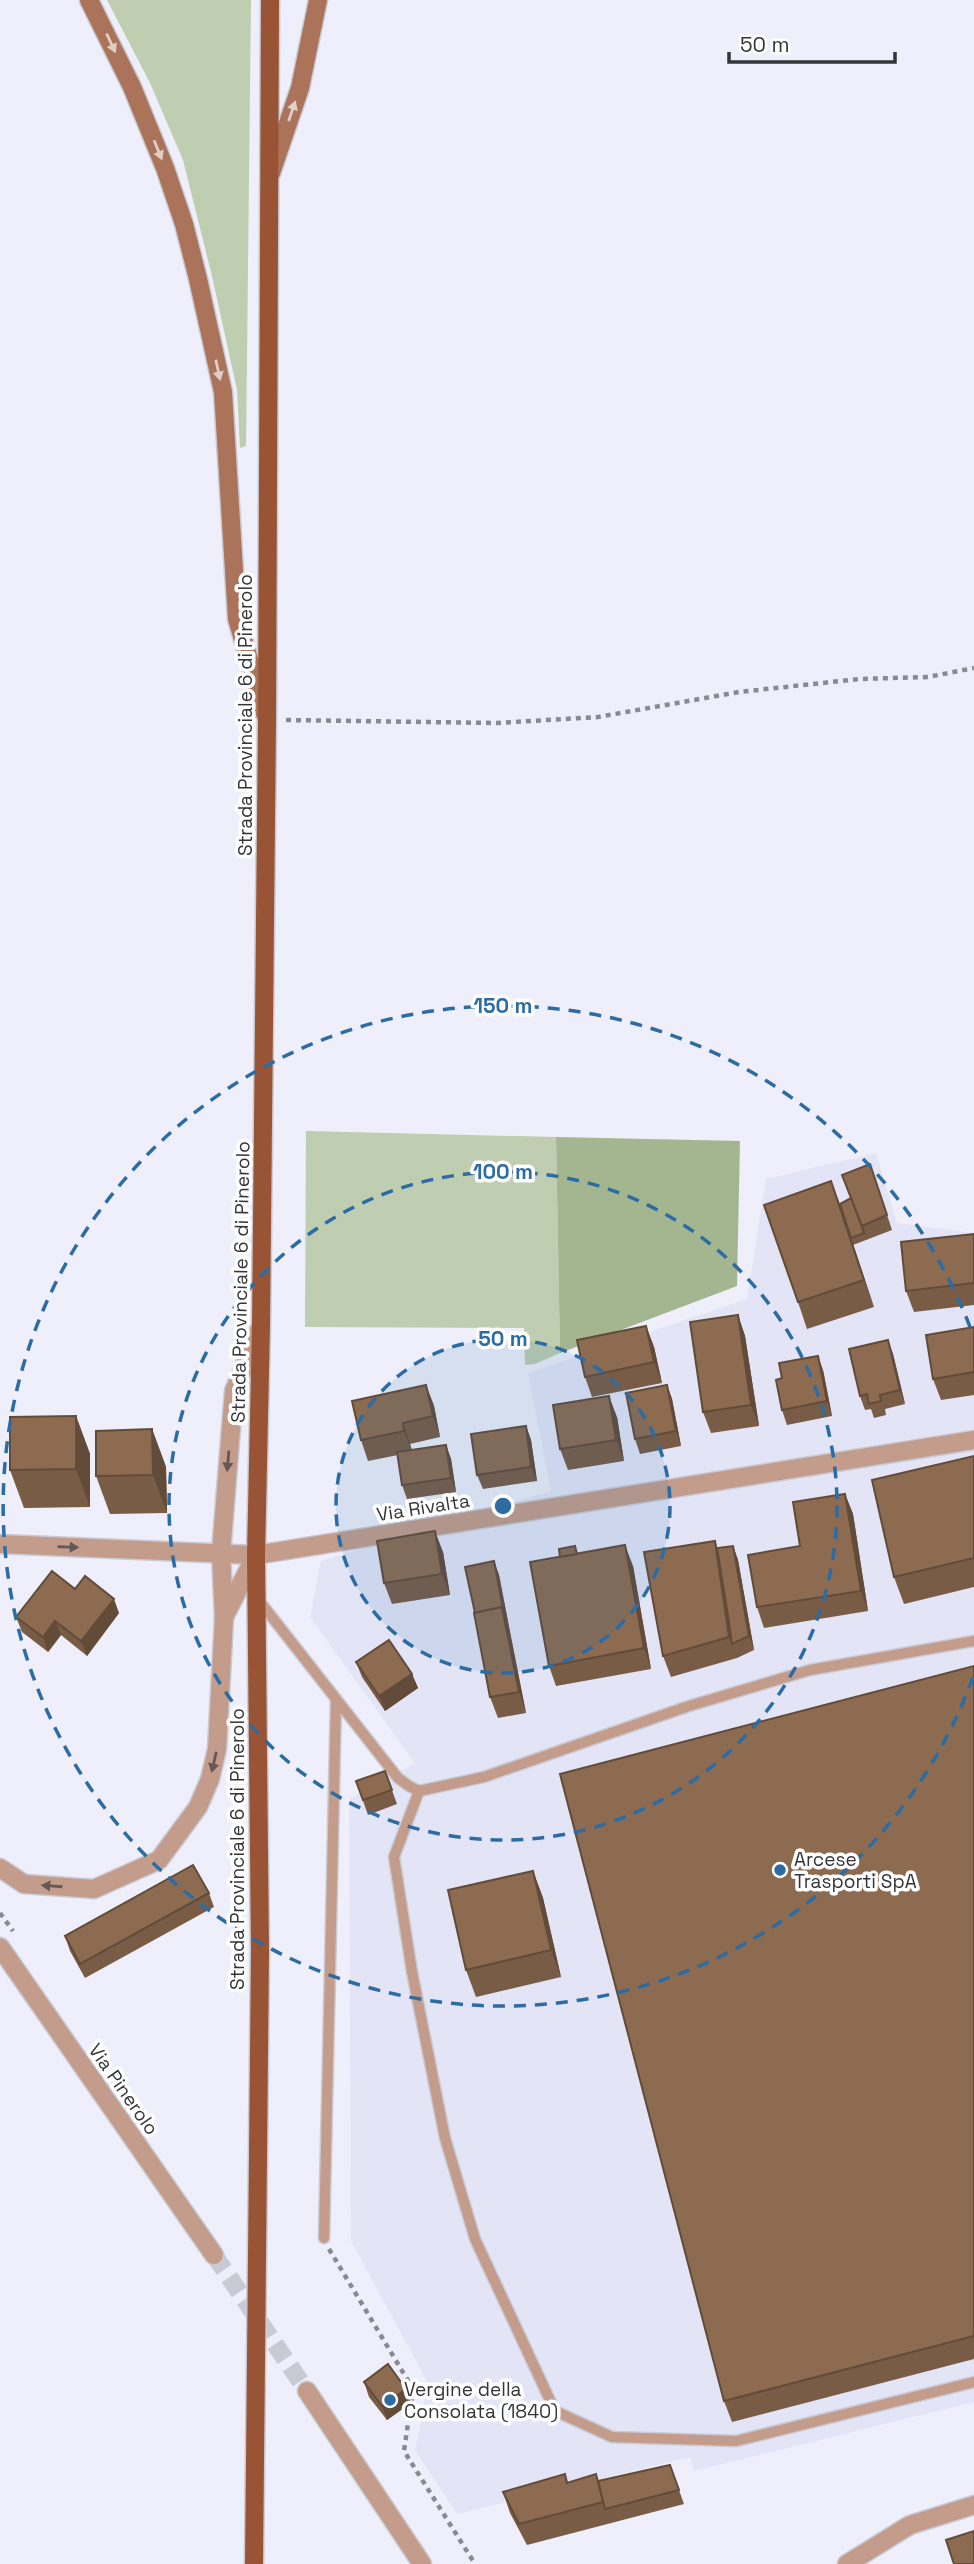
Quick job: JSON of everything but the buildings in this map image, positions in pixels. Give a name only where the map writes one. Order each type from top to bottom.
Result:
[{"type":"main road","points":[[89,0],[132,87],[165,168],[184,224],[198,279],[223,392],[237,619],[267,720]]},
{"type":"main road","name":"Strada Provinciale 6 di Pinerolo","points":[[254,2564],[260,1951],[256,1555],[267,720],[270,0]]},
{"type":"main road","points":[[270,176],[300,88],[318,0]]},
{"type":"street","points":[[0,1868],[24,1884],[94,1889],[159,1860],[198,1807],[210,1779],[217,1749],[224,1618],[221,1553],[234,1391],[261,1325]]},
{"type":"street","name":"Via Rivalta","points":[[0,1544],[256,1555],[974,1440]]},
{"type":"street","points":[[224,1618],[256,1555]]},
{"type":"street","name":"Via Pinerolo","points":[[0,1947],[214,2255]]},
{"type":"street","points":[[307,2391],[422,2564]]},
{"type":"street","points":[[846,2564],[910,2525],[974,2505]]},
{"type":"lane","points":[[256,1597],[398,1778],[419,1791],[484,1777],[689,1706],[810,1670],[974,1641]]},
{"type":"lane","points":[[324,2238],[336,1699]]},
{"type":"lane","points":[[419,1791],[394,1857],[412,1972],[445,2138],[475,2239],[555,2411],[612,2437],[736,2441],[974,2382]]},
{"type":"path","points":[[267,720],[497,723],[598,716],[739,692],[859,679],[928,677],[974,668]]},
{"type":"path","points":[[324,2238],[330,2253],[412,2389],[404,2451],[475,2564]]},
{"type":"shaded area","points":[[876,1153],[897,1223],[974,1233],[974,2402],[694,2471],[690,2457],[457,2514],[415,2450],[428,2383],[351,2241],[349,1799],[415,1763],[310,1617],[321,1561],[551,1491],[528,1373],[747,1299],[766,1179]]},
{"type":"green space","points":[[107,0],[251,0],[246,446],[240,448],[237,390],[183,160],[150,83]]},
{"type":"green space","points":[[306,1131],[556,1137],[560,1353],[535,1364],[525,1365],[524,1328],[305,1327]]},
{"type":"green space","points":[[556,1137],[740,1141],[737,1286],[560,1353]]},
{"type":"tunnel","points":[[214,2255],[307,2391]]},
{"type":"place","name":"Arcese Trasporti SpA","points":[[780,1870]]},
{"type":"place","name":"Vergine della Consolata (1840)","points":[[390,2400]]}]
